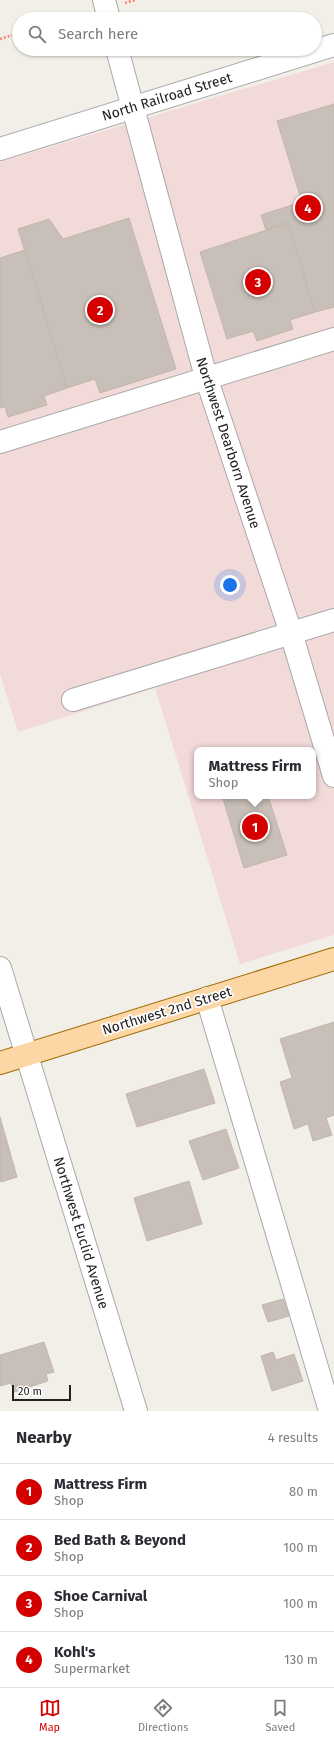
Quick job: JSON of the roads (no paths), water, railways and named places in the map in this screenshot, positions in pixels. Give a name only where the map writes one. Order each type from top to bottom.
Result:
[{"type":"main road","name":"Northwest 2nd Street","points":[[0,1063],[334,959]]},
{"type":"street","points":[[104,0],[107,12]]},
{"type":"street","name":"North Railroad Street","points":[[322,49],[334,45]]},
{"type":"street","name":"Northwest Dearborn Avenue","points":[[119,56],[206,378],[291,633],[334,776]]},
{"type":"street","name":"North Railroad Street","points":[[0,149],[299,56]]},
{"type":"street","points":[[0,442],[334,339]]},
{"type":"street","points":[[73,700],[334,620]]},
{"type":"street","name":"Northwest Euclid Avenue","points":[[0,968],[136,1411]]},
{"type":"street","points":[[208,998],[330,1411]]},
{"type":"place","name":"Kohl's","points":[[308,208]]},
{"type":"place","name":"Shoe Carnival","points":[[258,282]]},
{"type":"place","name":"Bed Bath & Beyond","points":[[100,310]]},
{"type":"place","name":"Mattress Firm","points":[[255,827]]}]
